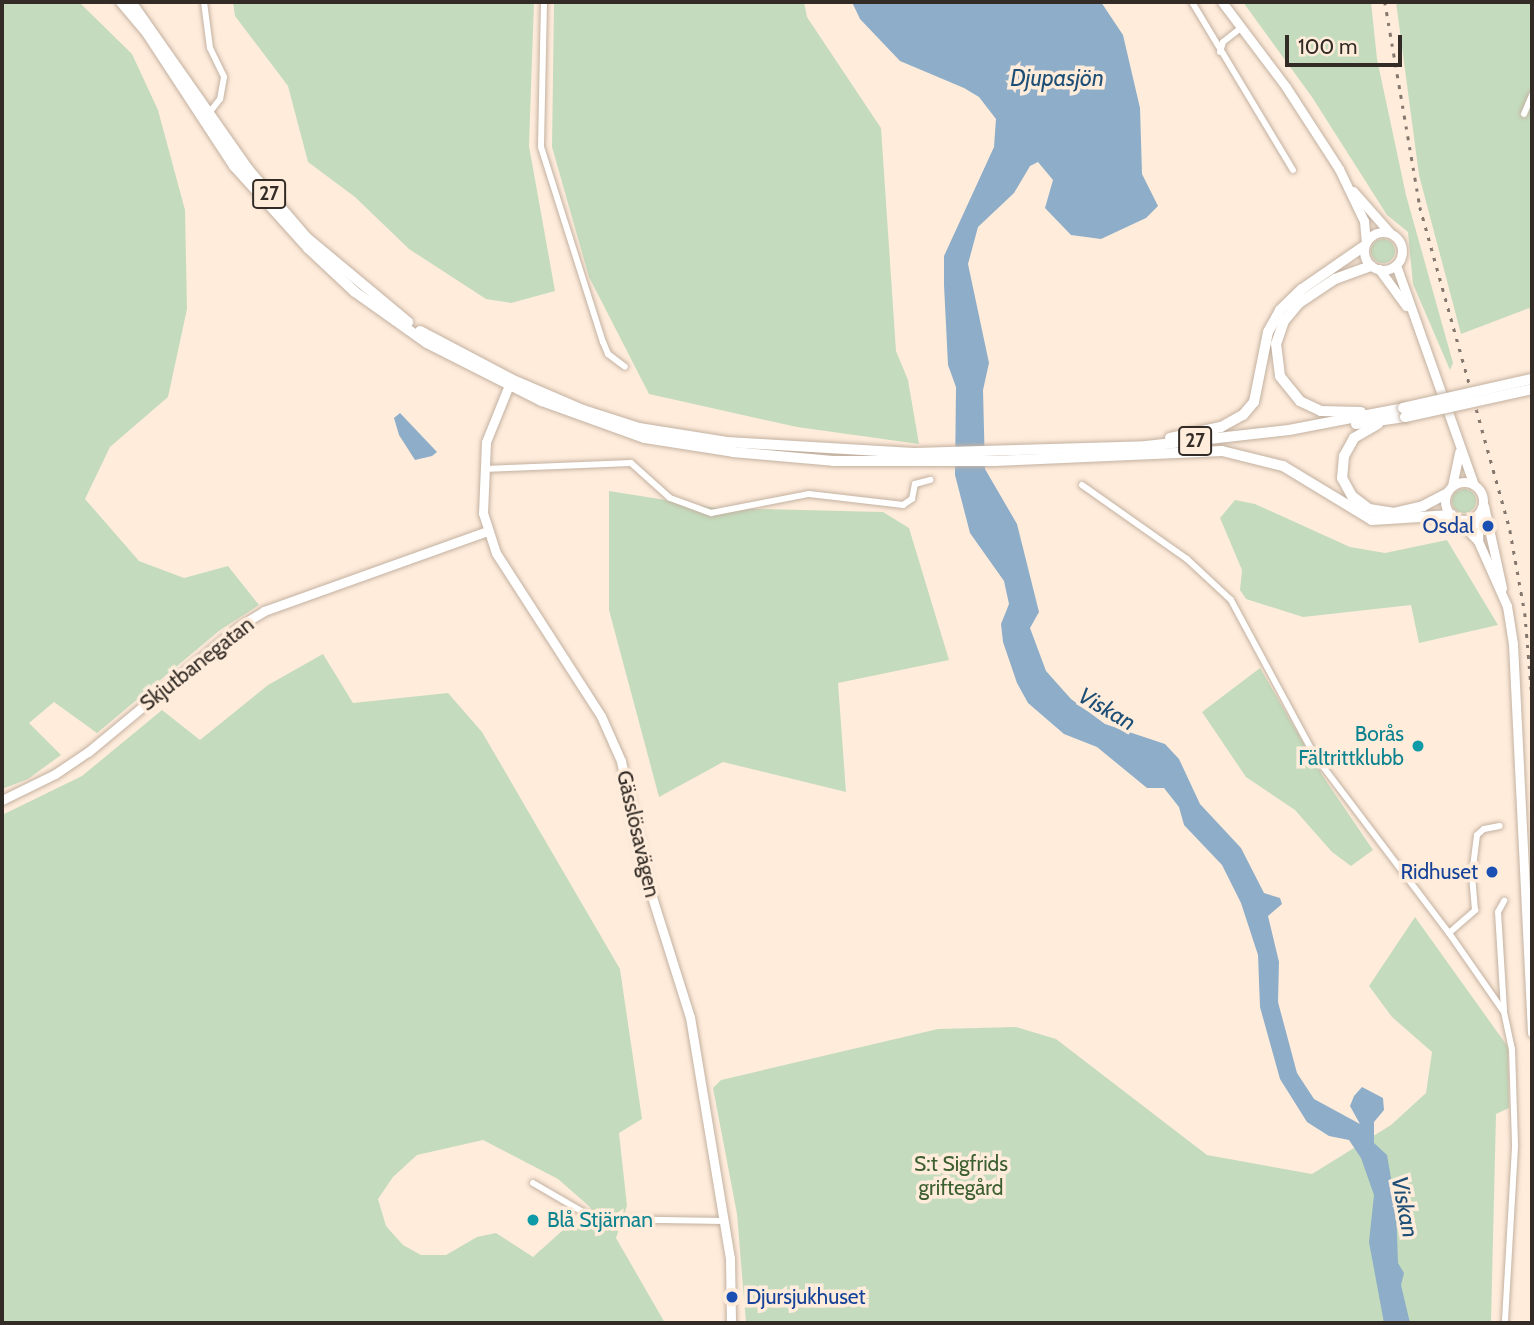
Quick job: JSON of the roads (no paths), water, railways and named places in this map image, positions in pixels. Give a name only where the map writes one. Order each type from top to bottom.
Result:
[{"type":"main road","name":"27","points":[[121,2],[147,33],[234,166],[293,233],[355,292],[393,319],[509,383],[639,428],[727,442],[915,458],[1147,450],[1383,422],[1401,412],[1532,379]]},
{"type":"main road","name":"27","points":[[131,2],[248,169],[306,237],[367,291],[417,330],[509,383]]},
{"type":"main road","points":[[1147,450],[1221,427],[1243,415],[1254,402],[1268,332],[1280,310],[1302,289],[1365,244]]},
{"type":"main road","points":[[1375,268],[1335,279],[1291,311],[1278,333],[1277,365],[1291,393],[1310,407],[1339,413],[1401,412]]},
{"type":"main road","name":"27","points":[[1147,450],[1401,412],[1532,388]]},
{"type":"main road","points":[[1383,422],[1347,446],[1341,468],[1352,496],[1369,509],[1393,513],[1423,506],[1449,490]]},
{"type":"main road","points":[[1147,450],[1222,451],[1266,460],[1296,472],[1372,520],[1455,517]]},
{"type":"street","points":[[204,2],[210,48],[224,77],[220,99],[209,113]]},
{"type":"street","points":[[544,2],[541,147],[603,342],[608,354],[625,367]]},
{"type":"street","points":[[1192,2],[1293,170]]},
{"type":"street","points":[[1222,2],[1307,117],[1352,190],[1364,221],[1365,244],[1375,268],[1407,307]]},
{"type":"street","points":[[1220,52],[1223,42],[1242,27]]},
{"type":"street","points":[[1524,114],[1532,95]]},
{"type":"street","points":[[1352,190],[1391,233],[1402,250],[1396,265],[1407,307],[1455,425],[1459,450],[1473,483],[1481,492],[1478,537]]},
{"type":"street","points":[[1365,244],[1379,232],[1391,233]]},
{"type":"street","points":[[1375,268],[1396,265]]},
{"type":"street","name":"Gässlösavägen","points":[[509,383],[485,442],[482,468],[488,531],[499,559],[616,746],[646,881],[690,1017],[724,1220],[732,1282],[731,1323]]},
{"type":"street","points":[[1459,450],[1449,490],[1455,517],[1478,537],[1502,593]]},
{"type":"street","points":[[482,468],[537,470],[631,463],[670,498],[711,513],[809,494],[903,506],[912,499],[915,484],[930,480]]},
{"type":"street","points":[[1449,490],[1473,483]]},
{"type":"street","points":[[1082,485],[1187,559],[1231,600],[1315,755],[1365,827],[1448,933],[1504,1012]]},
{"type":"street","points":[[1455,517],[1469,519],[1481,508]]},
{"type":"street","points":[[1481,508],[1509,616],[1518,704],[1532,1033]]},
{"type":"street","name":"Skjutbanegatan","points":[[2,800],[88,752],[241,625],[264,611],[488,531]]},
{"type":"street","points":[[1448,933],[1475,910],[1472,875],[1477,835],[1484,829],[1500,826]]},
{"type":"street","points":[[1504,901],[1498,912],[1504,1012],[1512,1049],[1516,1147],[1505,1323]]},
{"type":"street","points":[[533,1183],[595,1219],[724,1220]]},
{"type":"water","name":"Djupasjön","points":[[852,2],[1101,2],[1123,35],[1140,108],[1142,174],[1158,206],[1146,218],[1101,239],[1071,235],[1045,208],[1053,180],[1038,162],[1030,166],[1014,193],[978,227],[968,264],[989,363],[983,390],[985,469],[1017,524],[1039,612],[1030,628],[1046,671],[1071,699],[1105,724],[1165,744],[1179,759],[1200,804],[1241,848],[1264,893],[1280,898],[1282,904],[1268,916],[1279,962],[1278,1002],[1297,1073],[1314,1099],[1360,1124],[1350,1106],[1354,1096],[1362,1087],[1383,1098],[1384,1110],[1374,1122],[1374,1143],[1387,1155],[1396,1207],[1398,1263],[1404,1273],[1401,1285],[1410,1323],[1384,1323],[1369,1242],[1374,1195],[1361,1158],[1349,1140],[1329,1136],[1307,1122],[1280,1079],[1260,1007],[1258,955],[1241,903],[1222,865],[1184,825],[1179,807],[1164,788],[1147,788],[1097,747],[1064,734],[1028,703],[1017,683],[1003,642],[1001,624],[1009,604],[1004,581],[970,533],[955,475],[956,387],[948,365],[944,285],[944,256],[994,147],[996,119],[979,97],[900,61],[860,19]]},
{"type":"water","points":[[400,413],[437,452],[415,460],[399,435],[394,418]]},
{"type":"railway","points":[[1385,2],[1420,207],[1510,530],[1525,613],[1532,697]]},
{"type":"place","name":"Osdal","points":[[1488,526]]},
{"type":"place","name":"Borås Fältrittklubb","points":[[1418,746]]},
{"type":"place","name":"Ridhuset","points":[[1492,872]]},
{"type":"place","name":"Blå Stjärnan","points":[[533,1220]]},
{"type":"place","name":"Djursjukhuset","points":[[732,1297]]},
{"type":"water label","name":"Viskan","points":[[1107,709]]},
{"type":"water label","name":"Viskan","points":[[1405,1207]]},
{"type":"park label","name":"S:t Sigfrids griftegård","points":[[961,1176]]}]
